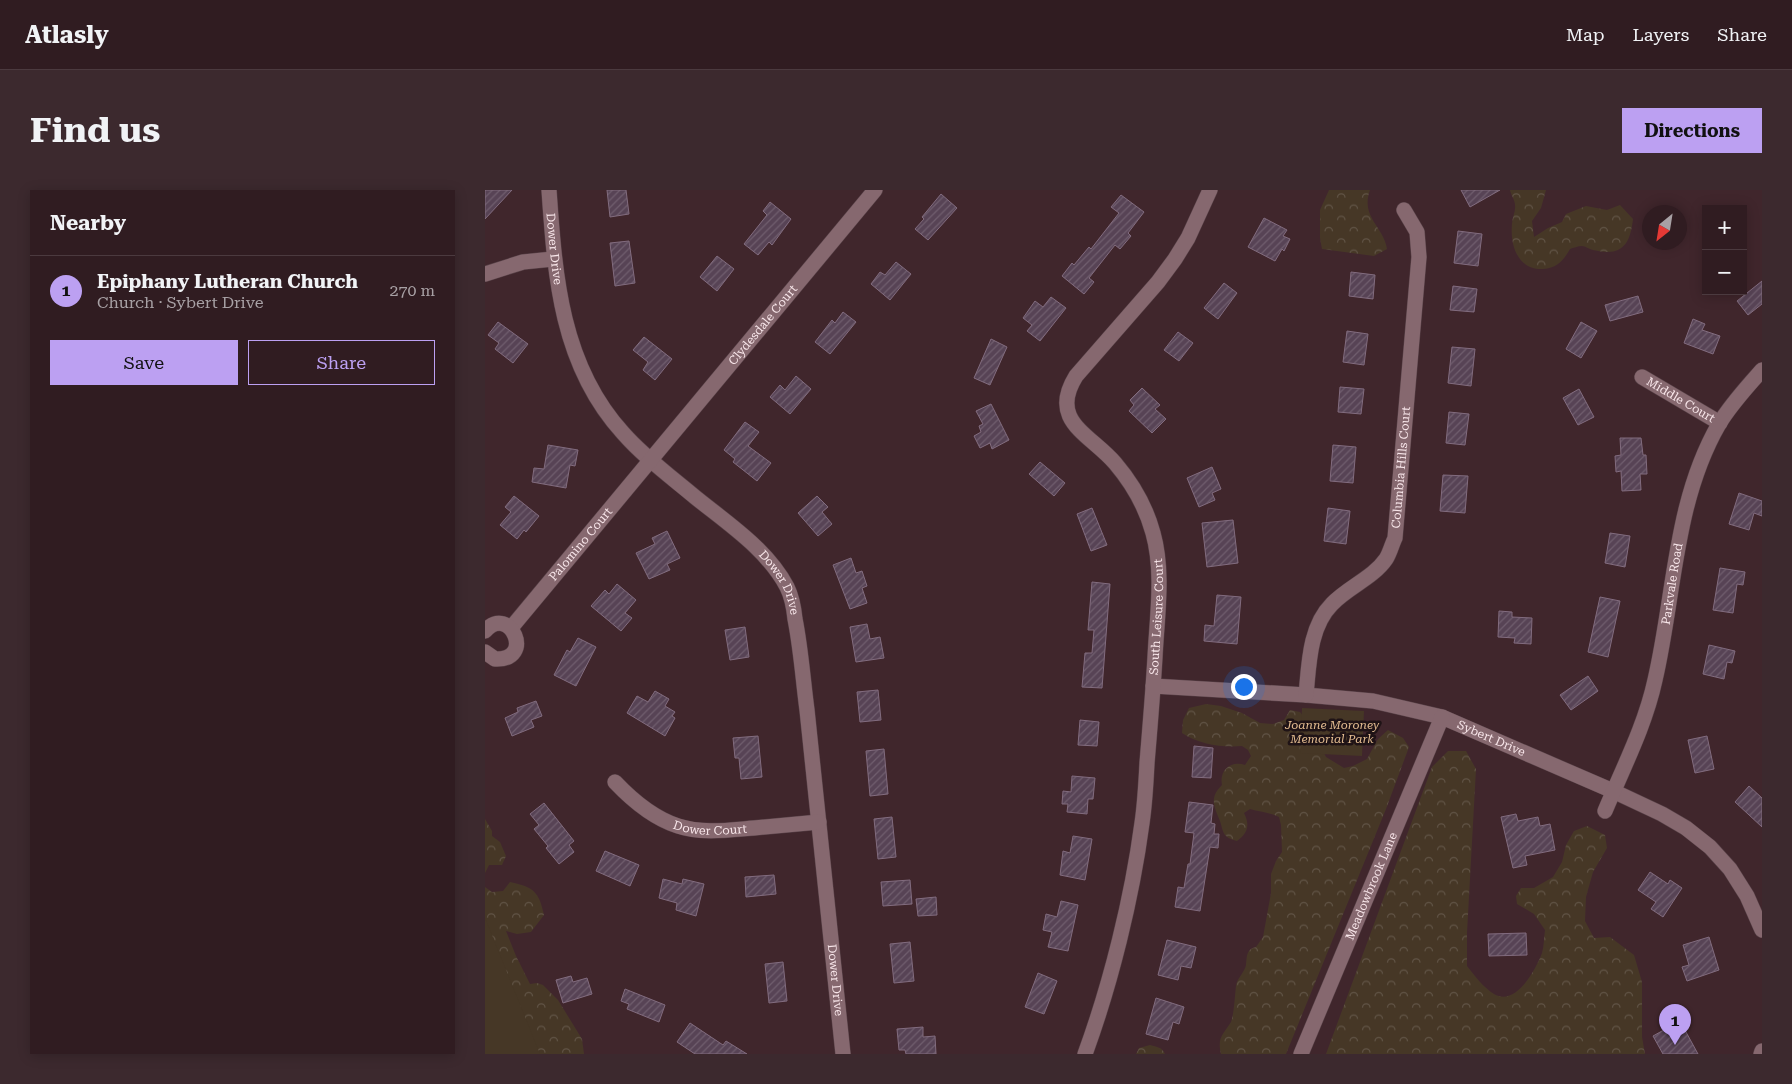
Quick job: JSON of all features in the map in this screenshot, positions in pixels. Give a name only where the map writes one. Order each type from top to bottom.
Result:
[{"type":"street","name":"Dower Drive","points":[[549,190],[553,259],[565,320],[579,365],[605,410],[623,433],[650,460],[769,561],[788,589],[798,632],[843,1054]]},
{"type":"street","name":"Clydesdale Court","points":[[650,460],[875,190]]},
{"type":"street","name":"South Leisure Court","points":[[1085,1054],[1114,961],[1143,822],[1159,574],[1158,552],[1145,509],[1132,485],[1115,462],[1074,424],[1066,408],[1066,398],[1076,376],[1159,282],[1175,259],[1188,238],[1210,190]]},
{"type":"street","name":"Columbia Hills Court","points":[[1305,695],[1311,648],[1319,623],[1331,604],[1371,574],[1386,559],[1395,538],[1419,257],[1417,232],[1404,210]]},
{"type":"street","points":[[485,274],[523,262],[553,259]]},
{"type":"street","name":"Parkvale Road","points":[[1605,811],[1647,713],[1664,639],[1683,519],[1702,458],[1720,423],[1744,390],[1762,370]]},
{"type":"street","name":"Middle Court","points":[[1642,377],[1720,423]]},
{"type":"street","name":"Palomino Court","points":[[511,628],[650,460]]},
{"type":"street","points":[[485,631],[494,625],[500,624],[511,628],[515,633],[517,641],[513,653],[502,659],[491,657],[485,652]]},
{"type":"street","name":"Sybert Drive","points":[[1153,686],[1373,701],[1442,717],[1613,791],[1662,814],[1686,828],[1710,847],[1730,869],[1747,896],[1762,930]]},
{"type":"street","name":"Meadowbrook Lane","points":[[1301,1054],[1442,717]]},
{"type":"street","name":"Dower Court","points":[[615,782],[643,808],[679,827],[701,831],[724,831],[819,822]]},
{"type":"green space","points":[[1329,190],[1370,190],[1368,208],[1370,215],[1382,234],[1387,249],[1374,256],[1322,249],[1320,210]]},
{"type":"green space","points":[[1510,190],[1546,190],[1541,208],[1532,221],[1534,237],[1562,222],[1566,214],[1586,206],[1607,210],[1620,205],[1633,219],[1630,236],[1623,247],[1618,250],[1603,252],[1579,246],[1570,249],[1556,265],[1543,269],[1534,268],[1522,261],[1514,248],[1512,222],[1515,205]]},
{"type":"green space","points":[[1206,704],[1221,706],[1242,713],[1260,723],[1273,724],[1284,720],[1290,710],[1300,712],[1308,722],[1326,757],[1344,768],[1367,759],[1378,739],[1388,730],[1403,738],[1409,747],[1386,809],[1286,1054],[1221,1054],[1220,1040],[1232,1019],[1237,983],[1245,968],[1249,951],[1256,947],[1263,937],[1271,893],[1271,874],[1282,852],[1281,825],[1279,817],[1250,809],[1244,813],[1247,828],[1241,838],[1237,841],[1229,838],[1223,831],[1214,802],[1215,794],[1222,785],[1222,775],[1231,765],[1245,765],[1251,756],[1248,750],[1242,746],[1211,744],[1195,740],[1182,733],[1183,720],[1189,708]]},
{"type":"green space","name":"Joanne Moroney Memorial Park","points":[[1302,708],[1364,711],[1362,756],[1300,753]]},
{"type":"green space","points":[[1448,751],[1466,751],[1476,769],[1467,933],[1467,966],[1479,981],[1494,994],[1502,997],[1517,991],[1524,984],[1542,953],[1545,930],[1534,914],[1517,904],[1516,896],[1521,888],[1534,888],[1553,877],[1562,862],[1566,845],[1574,831],[1587,826],[1605,835],[1607,848],[1593,872],[1586,897],[1585,921],[1594,938],[1610,937],[1634,955],[1642,982],[1642,1037],[1645,1054],[1326,1054],[1432,767]]},
{"type":"green space","points":[[485,819],[492,831],[492,836],[500,842],[506,856],[502,865],[489,865],[485,873]]},
{"type":"green space","points":[[510,882],[530,889],[540,901],[544,915],[531,932],[517,934],[506,931],[530,984],[537,983],[543,985],[558,1000],[582,1039],[584,1054],[485,1054],[485,887],[492,892],[503,891]]},
{"type":"green space","points":[[485,918],[540,1054],[485,1054]]},
{"type":"green space","points":[[1150,1045],[1161,1049],[1165,1054],[1136,1054],[1139,1048]]},
{"type":"building","points":[[485,190],[512,190],[485,219]]},
{"type":"building","points":[[607,190],[626,190],[629,214],[610,217]]},
{"type":"building","points":[[1461,190],[1500,190],[1470,207]]},
{"type":"building","points":[[941,194],[957,208],[928,240],[915,229],[924,219],[922,217]]},
{"type":"building","points":[[1121,195],[1144,212],[1128,233],[1131,236],[1120,249],[1115,245],[1089,278],[1094,282],[1084,294],[1062,276],[1072,263],[1074,265],[1089,247],[1091,249],[1119,213],[1111,207]]},
{"type":"building","points":[[770,202],[791,219],[772,245],[769,242],[758,255],[744,244],[767,215],[763,211]]},
{"type":"building","points":[[1264,218],[1287,230],[1283,236],[1290,239],[1284,251],[1282,249],[1275,261],[1248,247]]},
{"type":"building","points":[[1458,231],[1482,234],[1478,266],[1454,263]]},
{"type":"building","points":[[629,241],[635,283],[615,286],[610,243]]},
{"type":"building","points":[[717,256],[734,269],[717,291],[700,277]]},
{"type":"building","points":[[896,262],[911,274],[890,300],[871,284],[880,272],[885,275]]},
{"type":"building","points":[[1351,272],[1375,275],[1373,299],[1349,296]]},
{"type":"building","points":[[1762,281],[1762,304],[1748,315],[1737,301],[1747,295]]},
{"type":"building","points":[[1224,283],[1237,293],[1218,319],[1204,308]]},
{"type":"building","points":[[1453,286],[1477,289],[1474,312],[1450,310]]},
{"type":"building","points":[[1638,296],[1643,312],[1610,321],[1605,305]]},
{"type":"building","points":[[1051,297],[1066,308],[1040,341],[1027,331],[1032,325],[1023,318],[1035,301],[1043,307]]},
{"type":"building","points":[[843,312],[856,322],[830,354],[815,342],[832,320],[835,323]]},
{"type":"building","points":[[1693,319],[1705,324],[1702,330],[1720,336],[1713,354],[1684,343]]},
{"type":"building","points":[[498,322],[528,344],[513,363],[495,349],[499,343],[488,335]]},
{"type":"building","points":[[1581,322],[1597,331],[1581,358],[1566,349]]},
{"type":"building","points":[[1347,331],[1368,334],[1364,365],[1343,362]]},
{"type":"building","points":[[1178,332],[1193,343],[1179,361],[1164,350]]},
{"type":"building","points":[[644,337],[672,359],[655,380],[643,370],[648,362],[633,350]]},
{"type":"building","points":[[991,339],[1007,347],[990,385],[974,378]]},
{"type":"building","points":[[1452,347],[1475,349],[1471,386],[1448,383]]},
{"type":"building","points":[[796,376],[811,389],[790,414],[770,397],[780,385],[785,390]]},
{"type":"building","points":[[1340,387],[1364,389],[1361,414],[1338,412]]},
{"type":"building","points":[[1142,388],[1160,405],[1155,409],[1166,419],[1152,433],[1129,411],[1134,405],[1130,400]]},
{"type":"building","points":[[1579,389],[1594,417],[1578,425],[1563,398]]},
{"type":"building","points":[[991,404],[1009,440],[992,449],[990,443],[980,448],[974,436],[981,432],[979,426],[983,424],[976,411]]},
{"type":"building","points":[[1449,412],[1469,414],[1465,445],[1446,443]]},
{"type":"building","points":[[745,422],[759,432],[748,446],[771,463],[757,481],[733,462],[735,459],[724,450]]},
{"type":"building","points":[[1620,438],[1641,438],[1643,455],[1646,455],[1647,474],[1640,474],[1641,490],[1622,491],[1621,471],[1616,472],[1615,456],[1621,455]]},
{"type":"building","points":[[548,445],[578,450],[575,466],[570,465],[566,488],[532,482],[534,468],[544,469]]},
{"type":"building","points":[[1333,445],[1356,447],[1353,483],[1330,481]]},
{"type":"building","points":[[1040,462],[1065,483],[1054,496],[1029,474]]},
{"type":"building","points":[[1212,467],[1221,489],[1212,493],[1215,500],[1199,507],[1187,478]]},
{"type":"building","points":[[1443,475],[1468,476],[1465,513],[1440,511]]},
{"type":"building","points":[[1739,493],[1762,501],[1762,516],[1754,513],[1749,530],[1729,524]]},
{"type":"building","points":[[514,496],[539,516],[526,532],[524,530],[517,539],[500,525],[511,512],[505,507]]},
{"type":"building","points":[[817,496],[828,507],[822,512],[832,524],[818,536],[798,513]]},
{"type":"building","points":[[1092,508],[1107,545],[1091,551],[1077,514]]},
{"type":"building","points":[[1328,508],[1350,511],[1346,544],[1324,541]]},
{"type":"building","points":[[1233,520],[1238,563],[1207,567],[1202,523]]},
{"type":"building","points":[[667,531],[680,558],[667,564],[670,570],[649,579],[636,553],[655,544],[652,538]]},
{"type":"building","points":[[1610,533],[1630,536],[1625,567],[1605,563]]},
{"type":"building","points":[[851,558],[856,573],[862,571],[867,586],[862,588],[867,603],[850,609],[833,565]]},
{"type":"building","points":[[1720,568],[1745,572],[1743,585],[1737,584],[1733,613],[1713,610]]},
{"type":"building","points":[[1092,582],[1110,584],[1102,688],[1082,687],[1085,653],[1092,653],[1094,630],[1088,630]]},
{"type":"building","points":[[617,584],[636,600],[625,613],[632,618],[621,631],[591,606],[605,590],[609,594]]},
{"type":"building","points":[[1217,595],[1241,597],[1237,644],[1204,641],[1205,625],[1214,626]]},
{"type":"building","points":[[1600,597],[1620,601],[1608,657],[1588,652]]},
{"type":"building","points":[[1499,611],[1512,612],[1512,617],[1532,618],[1531,644],[1514,643],[1515,638],[1498,637]]},
{"type":"building","points":[[867,624],[870,639],[880,637],[884,658],[856,662],[850,627]]},
{"type":"building","points":[[745,627],[749,657],[730,660],[725,630]]},
{"type":"building","points":[[578,638],[596,647],[576,686],[554,675],[567,650],[570,652]]},
{"type":"building","points":[[1709,645],[1735,651],[1732,663],[1727,662],[1724,679],[1703,674]]},
{"type":"building","points":[[1588,676],[1598,691],[1571,710],[1560,695]]},
{"type":"building","points":[[878,690],[881,720],[860,722],[857,692]]},
{"type":"building","points":[[655,691],[669,699],[665,706],[675,712],[672,716],[675,718],[665,736],[627,713],[637,696],[648,702]]},
{"type":"building","points":[[536,701],[542,716],[531,720],[534,727],[512,736],[505,718],[518,712],[517,708]]},
{"type":"building","points":[[1080,720],[1099,722],[1097,746],[1078,745]]},
{"type":"building","points":[[758,736],[762,777],[741,779],[739,758],[735,758],[733,738]]},
{"type":"building","points":[[1707,736],[1714,769],[1695,773],[1688,740]]},
{"type":"building","points":[[1194,746],[1213,748],[1211,778],[1192,777]]},
{"type":"building","points":[[884,749],[888,794],[870,796],[866,751]]},
{"type":"building","points":[[1072,776],[1095,778],[1093,799],[1088,799],[1087,814],[1067,812],[1068,804],[1062,804],[1063,791],[1071,792]]},
{"type":"building","points":[[1749,786],[1762,798],[1762,827],[1735,802]]},
{"type":"building","points":[[1189,802],[1213,805],[1211,823],[1215,824],[1214,834],[1219,834],[1218,848],[1210,847],[1200,911],[1175,907],[1178,887],[1184,888],[1188,864],[1190,864],[1194,833],[1185,832]]},
{"type":"building","points":[[544,803],[574,841],[569,845],[574,852],[559,864],[546,848],[548,846],[534,829],[539,825],[530,814]]},
{"type":"building","points":[[1516,814],[1518,821],[1538,817],[1540,826],[1550,824],[1555,850],[1525,856],[1527,865],[1513,868],[1501,817]]},
{"type":"building","points":[[892,817],[896,857],[878,859],[874,819]]},
{"type":"building","points":[[1073,836],[1092,839],[1085,880],[1060,875],[1063,851],[1070,853]]},
{"type":"building","points":[[605,851],[639,865],[630,886],[596,871]]},
{"type":"building","points":[[1650,872],[1668,884],[1670,880],[1682,888],[1663,917],[1651,909],[1656,902],[1638,890]]},
{"type":"building","points":[[774,875],[776,894],[746,897],[745,877]]},
{"type":"building","points":[[663,879],[682,884],[683,879],[704,884],[696,916],[676,910],[677,903],[659,898]]},
{"type":"building","points":[[910,880],[912,904],[883,906],[881,882]]},
{"type":"building","points":[[936,897],[937,915],[918,916],[916,899]]},
{"type":"building","points":[[1061,901],[1078,905],[1068,951],[1048,947],[1052,932],[1043,930],[1046,914],[1057,917]]},
{"type":"building","points":[[1526,933],[1527,955],[1489,956],[1488,934]]},
{"type":"building","points":[[1709,937],[1719,970],[1687,981],[1682,967],[1689,965],[1683,945]]},
{"type":"building","points":[[1167,940],[1196,947],[1191,968],[1181,966],[1178,980],[1158,975]]},
{"type":"building","points":[[910,942],[914,981],[894,983],[890,944]]},
{"type":"building","points":[[783,962],[787,1001],[769,1003],[765,964]]},
{"type":"building","points":[[1038,973],[1057,981],[1044,1014],[1025,1007]]},
{"type":"building","points":[[571,976],[573,982],[587,978],[592,994],[563,1003],[556,980]]},
{"type":"building","points":[[625,989],[665,1005],[659,1022],[627,1009],[629,1004],[621,1001]]},
{"type":"building","points":[[1156,998],[1184,1007],[1179,1024],[1173,1022],[1168,1040],[1146,1034]]},
{"type":"building","points":[[1680,1021],[1698,1054],[1663,1054],[1653,1036]]},
{"type":"building","points":[[690,1023],[723,1045],[726,1041],[747,1054],[695,1054],[677,1042]]},
{"type":"building","points":[[923,1027],[923,1037],[935,1036],[936,1054],[906,1054],[905,1050],[899,1050],[897,1029]]},
{"type":"place","name":"Epiphany Lutheran Church","points":[[1675,1045]]}]
